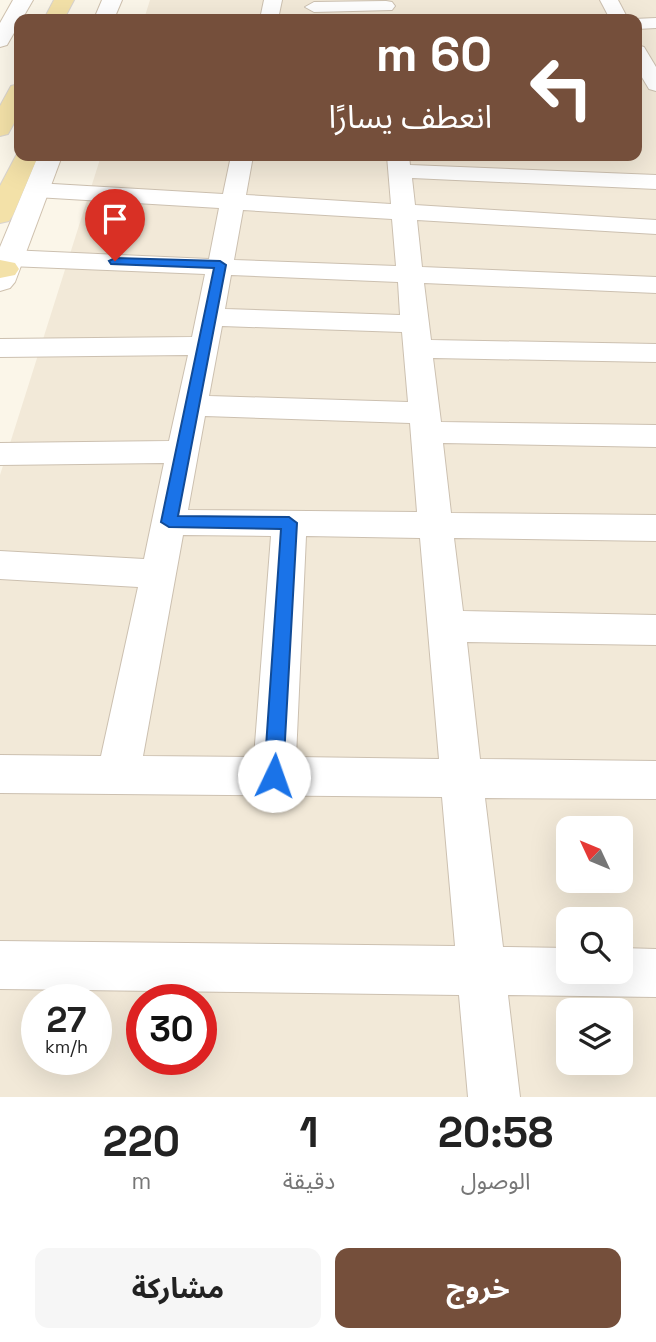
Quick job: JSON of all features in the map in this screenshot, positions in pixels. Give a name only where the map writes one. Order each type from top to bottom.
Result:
[{"type":"main road","points":[[0,129],[14,103]]},
{"type":"main road","points":[[0,215],[24,161]]},
{"type":"street","points":[[0,41],[5,22],[23,0]]},
{"type":"street","points":[[314,6],[386,9]]},
{"type":"street","points":[[645,58],[656,85]]},
{"type":"street","points":[[48,161],[4,270],[220,265],[656,285]]},
{"type":"street","points":[[118,775],[241,161]]},
{"type":"street","points":[[494,1097],[399,164],[656,182]]},
{"type":"street","points":[[36,190],[233,199],[656,226]]},
{"type":"street","points":[[0,348],[207,332],[416,336],[656,353]]},
{"type":"street","points":[[192,406],[656,436]]},
{"type":"street","points":[[0,454],[183,452]]},
{"type":"street","points":[[169,522],[656,527]]},
{"type":"street","points":[[274,776],[289,523]]},
{"type":"street","points":[[0,565],[159,574]]},
{"type":"street","points":[[446,626],[656,630]]},
{"type":"street","points":[[0,774],[656,780]]},
{"type":"street","points":[[0,965],[656,973]]},
{"type":"shaded area","points":[[150,0],[656,0],[656,1097],[0,1097],[0,475],[99,161],[642,161],[642,14],[146,14]]},
{"type":"route","points":[[115,261],[220,265],[169,522],[289,523],[274,776]]}]
